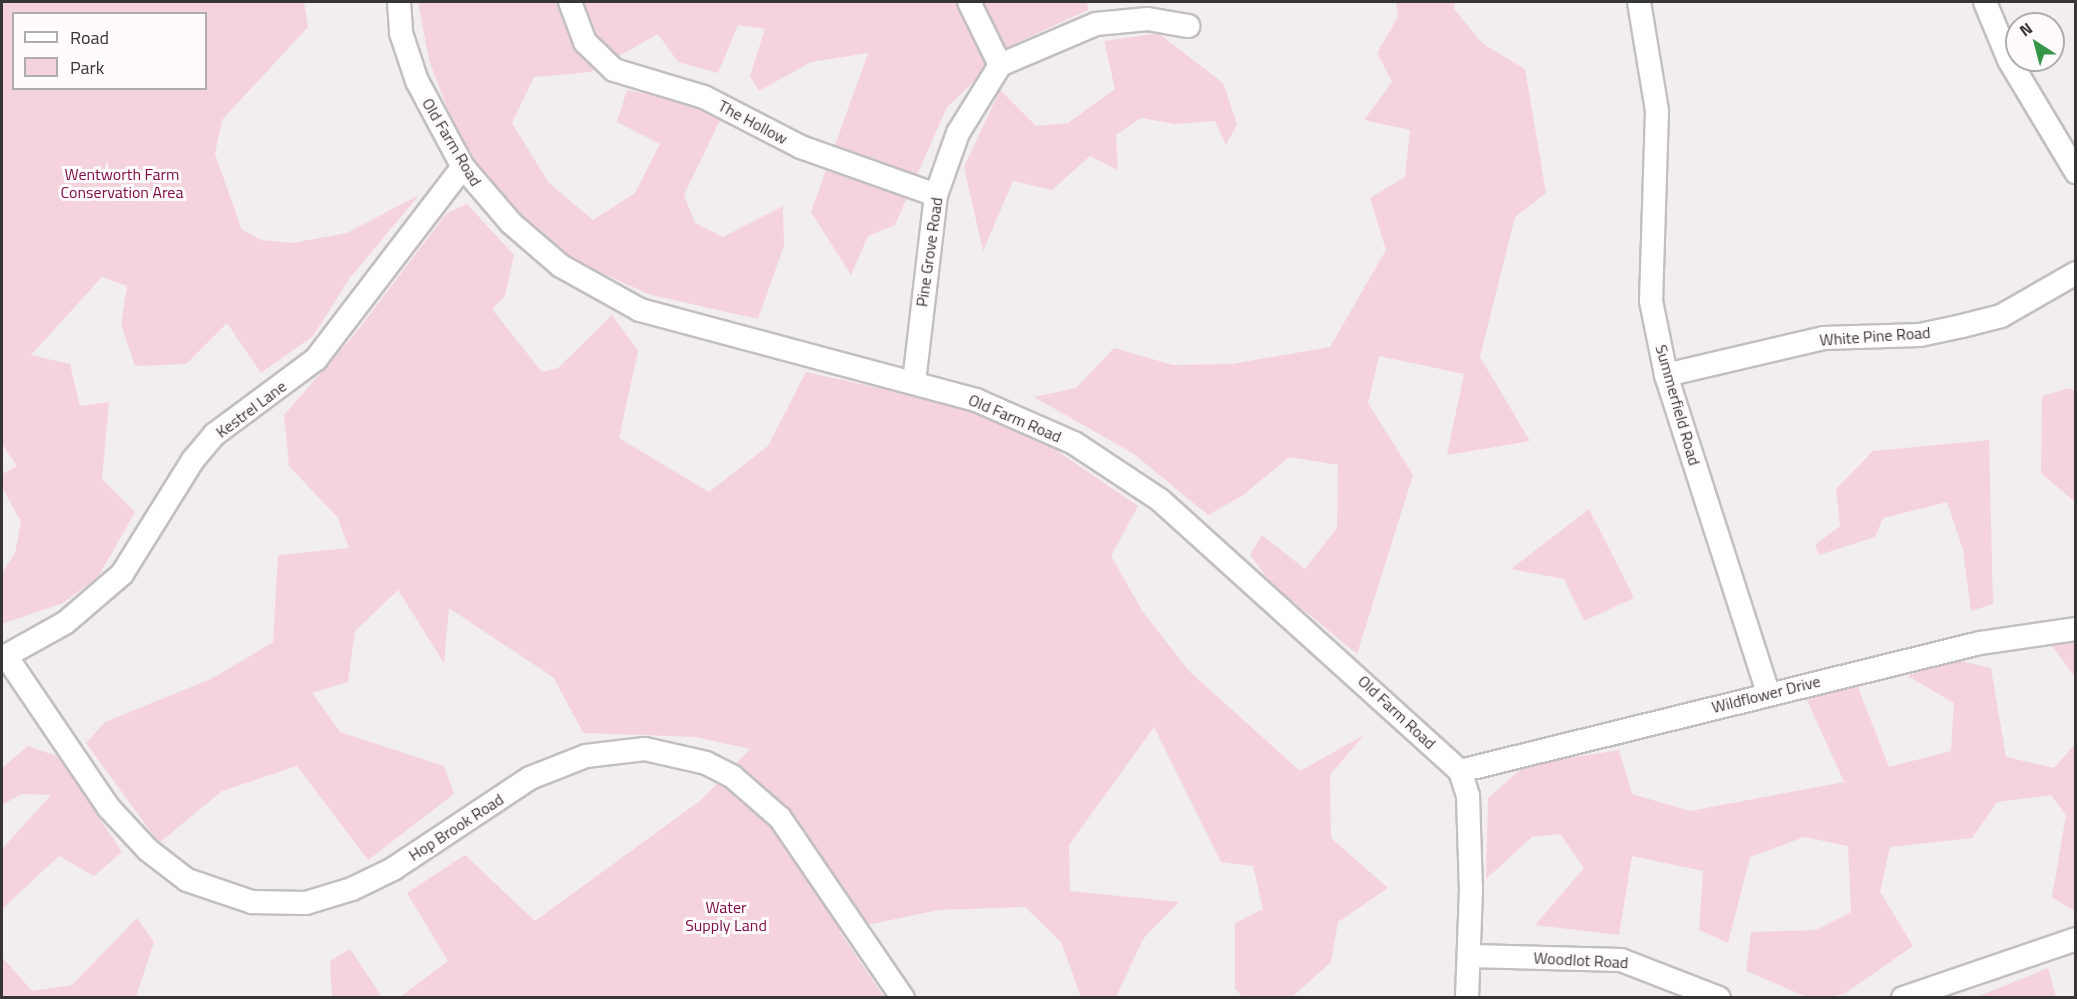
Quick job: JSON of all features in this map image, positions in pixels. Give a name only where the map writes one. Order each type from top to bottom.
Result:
[{"type":"street","name":"Old Farm Road","points":[[399,2],[401,33],[417,81],[463,167],[538,248],[640,310],[914,382],[1032,422],[1118,470],[1253,581],[1460,771]]},
{"type":"street","name":"The Hollow","points":[[570,2],[585,42],[614,70],[704,97],[801,147],[936,195]]},
{"type":"street","points":[[969,2],[1000,65],[1096,24],[1148,19],[1188,26]]},
{"type":"street","name":"Summerfield Road","points":[[1639,2],[1657,111],[1649,244],[1651,301],[1666,375],[1768,693]]},
{"type":"street","points":[[1985,2],[2009,60],[2076,172]]},
{"type":"street","name":"Pine Grove Road","points":[[914,382],[936,195],[958,133],[1000,65]]},
{"type":"street","name":"Kestrel Lane","points":[[4,657],[65,623],[122,574],[193,459],[215,434],[316,359],[463,167]]},
{"type":"street","name":"White Pine Road","points":[[1666,375],[1824,338],[1920,335],[1962,327],[2001,316],[2076,273]]},
{"type":"street","name":"Wildflower Drive","points":[[1460,771],[1768,693],[1980,643],[2076,629]]},
{"type":"street","name":"Hop Brook Road","points":[[4,657],[109,808],[148,850],[187,880],[252,902],[306,903],[352,889],[393,869],[530,778],[586,756],[645,749],[706,763],[733,777],[780,818],[903,998]]},
{"type":"street","points":[[1460,771],[1468,795],[1471,956],[1467,998]]},
{"type":"street","points":[[1903,998],[2076,939]]},
{"type":"street","name":"Woodlot Road","points":[[1471,956],[1621,960],[1719,998]]},
{"type":"green space","name":"Wentworth Farm Conservation Area","points":[[2,2],[304,2],[308,27],[222,120],[215,154],[242,230],[261,240],[292,243],[347,233],[419,195],[349,279],[313,336],[261,373],[227,323],[186,364],[135,366],[121,324],[127,286],[102,277],[31,355],[70,364],[80,406],[109,402],[102,479],[135,512],[98,577],[63,603],[2,624],[2,573],[15,553],[21,522],[2,487],[2,474],[17,466],[2,444]]},
{"type":"green space","points":[[418,2],[1087,2],[1088,10],[1014,44],[947,107],[895,225],[868,236],[851,275],[811,212],[868,53],[811,62],[759,91],[750,76],[765,29],[738,25],[718,73],[678,62],[658,34],[590,72],[534,77],[512,123],[549,183],[593,220],[635,193],[660,144],[617,122],[627,90],[700,104],[721,118],[684,195],[695,223],[723,237],[783,206],[784,246],[758,319],[651,295],[563,256],[492,187],[452,121],[429,60]]},
{"type":"green space","points":[[1396,2],[1455,2],[1454,9],[1483,44],[1525,69],[1546,193],[1515,217],[1480,357],[1530,441],[1447,455],[1464,374],[1379,356],[1368,403],[1413,475],[1357,654],[1271,583],[1250,555],[1262,535],[1305,569],[1337,528],[1338,465],[1289,457],[1242,496],[1208,515],[1134,454],[1034,397],[1076,388],[1114,348],[1173,365],[1232,364],[1330,347],[1386,250],[1370,198],[1405,177],[1410,130],[1364,120],[1392,82],[1377,53],[1398,17]]},
{"type":"green space","points":[[1158,33],[1223,83],[1237,124],[1226,145],[1215,121],[1175,124],[1141,118],[1116,135],[1118,170],[1090,156],[1052,190],[1013,181],[983,251],[964,167],[1000,90],[1036,126],[1068,123],[1115,89],[1104,41]]},
{"type":"green space","name":"Water Supply Land","points":[[467,204],[514,255],[505,296],[492,309],[542,372],[558,368],[612,315],[638,351],[619,438],[709,492],[768,446],[806,372],[955,405],[1047,444],[1138,506],[1111,556],[1143,612],[1189,671],[1300,771],[1364,735],[1330,775],[1331,838],[1388,888],[1338,922],[1331,962],[1292,997],[1243,997],[1235,989],[1235,923],[1263,909],[1253,866],[1221,862],[1154,727],[1069,845],[1070,891],[1179,902],[1143,939],[1116,997],[1081,997],[1061,942],[1025,907],[938,910],[839,931],[884,997],[400,997],[448,961],[407,893],[465,855],[535,921],[701,800],[750,749],[696,737],[583,733],[554,678],[449,608],[444,663],[398,590],[355,631],[348,682],[312,693],[340,732],[444,766],[454,794],[368,860],[297,766],[222,791],[159,843],[86,743],[105,722],[213,678],[273,642],[278,555],[349,548],[338,518],[289,466],[284,415],[355,334],[446,214]]},
{"type":"green space","points":[[2070,388],[2076,392],[2075,502],[2041,473],[2042,396]]},
{"type":"green space","points":[[1989,440],[1993,604],[1971,611],[1963,550],[1947,502],[1883,518],[1875,537],[1819,555],[1815,545],[1840,526],[1836,489],[1873,451]]},
{"type":"green space","points":[[1589,509],[1634,598],[1584,621],[1564,579],[1511,569]]},
{"type":"green space","points":[[2076,642],[2075,677],[2052,646]]},
{"type":"green space","points":[[1951,659],[1991,668],[2006,757],[2054,768],[2075,744],[2074,911],[2052,897],[2066,815],[2051,795],[1997,802],[1972,838],[1890,847],[1880,892],[1913,946],[1844,994],[1827,997],[1807,997],[1746,971],[1751,932],[1816,930],[1851,912],[1848,846],[1804,837],[1750,857],[1728,943],[1699,930],[1703,871],[1632,856],[1619,935],[1535,925],[1584,868],[1560,834],[1532,837],[1486,879],[1488,798],[1526,765],[1619,750],[1632,794],[1690,811],[1844,782],[1807,700],[1857,685],[1889,767],[1951,751],[1954,703],[1908,676]]},
{"type":"green space","points":[[28,746],[59,757],[122,852],[94,876],[59,856],[2,909],[2,849],[51,795],[22,794],[2,805],[2,768]]},
{"type":"green space","points":[[137,918],[154,942],[136,997],[2,997],[2,957],[32,991],[72,985]]},
{"type":"green space","points":[[350,949],[382,997],[332,997],[330,961]]},
{"type":"green space","points":[[2048,968],[2056,997],[1977,997]]}]
